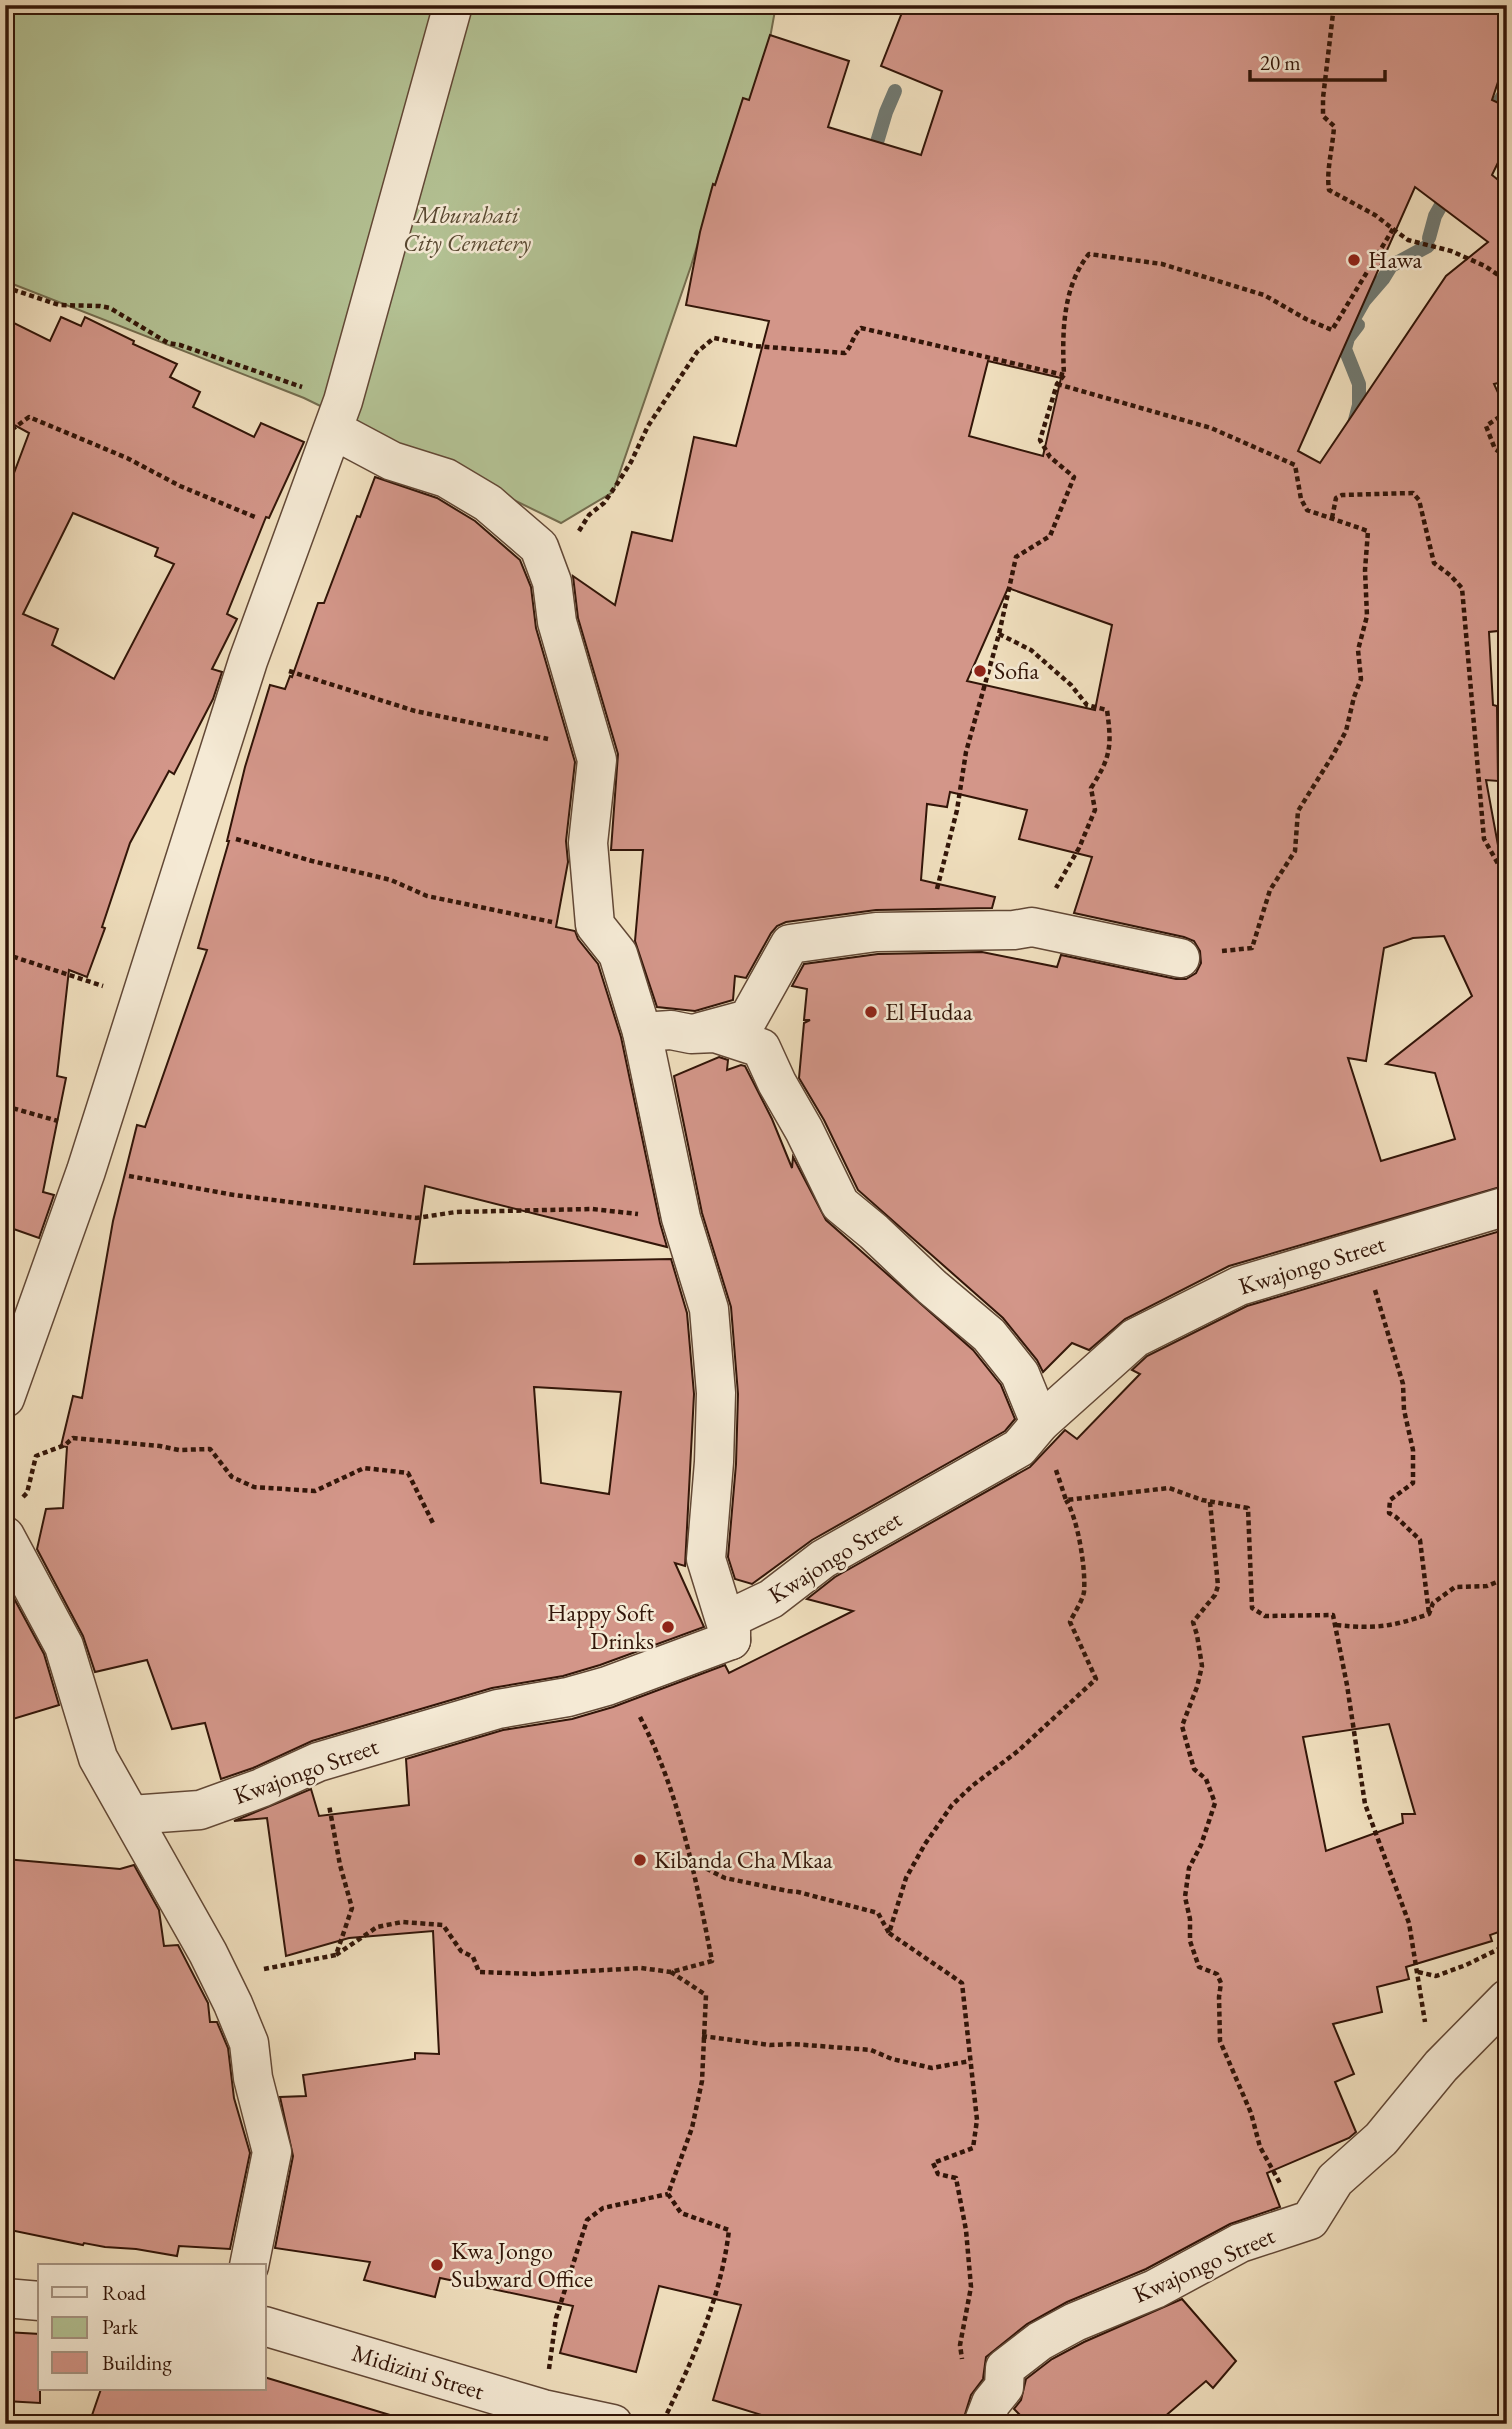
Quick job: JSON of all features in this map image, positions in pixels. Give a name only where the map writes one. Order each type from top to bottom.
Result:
[{"type":"street","points":[[5,1398],[86,1171],[248,661],[338,417],[453,5]]},
{"type":"street","points":[[338,417],[345,436],[392,461],[446,478],[488,503],[539,547],[552,582],[557,622],[597,760],[588,843],[595,925],[618,954],[642,1032],[681,1218],[709,1309],[716,1393],[714,1462],[706,1559],[731,1640]]},
{"type":"street","points":[[691,1034],[748,1019],[790,943],[876,932],[1014,930],[1032,927],[1180,958]]},
{"type":"street","points":[[642,1032],[671,1030],[691,1034],[715,1033],[761,1048],[840,1204],[989,1335],[1020,1374],[1030,1436]]},
{"type":"street","name":"Kwajongo Street","points":[[131,1815],[200,1810],[261,1788],[318,1762],[498,1709],[568,1697],[607,1686],[731,1640],[731,1618],[771,1599],[823,1559],[1030,1436],[1135,1338],[1239,1286],[1507,1206]]},
{"type":"street","points":[[5,1536],[64,1646],[98,1758],[208,1953],[249,2043],[253,2078],[272,2152],[249,2264]]},
{"type":"street","points":[[1310,2220],[1335,2180],[1381,2139],[1441,2066],[1507,1999]]},
{"type":"street","name":"Kwajongo Street","points":[[987,2414],[1004,2387],[1005,2368],[1040,2341],[1106,2308],[1155,2289],[1240,2243],[1310,2220]]},
{"type":"street","points":[[5,2298],[38,2301]]},
{"type":"street","name":"Midizini Street","points":[[266,2327],[543,2409],[613,2424]]},
{"type":"path","points":[[1334,5],[1322,98],[1323,116],[1334,126],[1327,175],[1329,190],[1375,215],[1408,240],[1451,250],[1485,266],[1507,281]]},
{"type":"path","points":[[928,931],[944,854],[957,810],[965,752],[999,634],[1016,557],[1050,536],[1074,477],[1050,457],[1040,440],[1057,384],[1064,375],[1062,326],[1078,267],[1089,254],[1162,264],[1264,295],[1306,319],[1332,330],[1393,229]]},
{"type":"path","points":[[5,287],[59,305],[110,308],[168,342],[338,417]]},
{"type":"path","points":[[552,582],[589,515],[604,503],[631,462],[660,407],[697,352],[714,338],[754,345],[845,353],[861,328],[1064,375]]},
{"type":"path","points":[[1057,384],[1211,428],[1278,456],[1295,465],[1301,499],[1307,510],[1368,531],[1367,616],[1358,650],[1361,679],[1346,732],[1298,811],[1295,851],[1270,890],[1252,948],[1222,951],[1209,935],[1180,958]]},
{"type":"path","points":[[1507,412],[1486,426],[1495,449],[1507,457]]},
{"type":"path","points":[[5,427],[9,430],[29,417],[127,458],[180,486],[295,532]]},
{"type":"path","points":[[1332,519],[1336,498],[1342,495],[1413,493],[1419,500],[1434,563],[1462,588],[1485,839],[1507,886]]},
{"type":"path","points":[[999,634],[1031,650],[1071,685],[1087,705],[1107,710],[1111,742],[1101,772],[1091,788],[1095,810],[1079,848],[1045,911],[1032,927]]},
{"type":"path","points":[[248,661],[253,658],[415,711],[548,740],[597,760]]},
{"type":"path","points":[[225,836],[391,880],[427,896],[540,921],[595,925]]},
{"type":"path","points":[[5,954],[140,998]]},
{"type":"path","points":[[5,1106],[98,1132]]},
{"type":"path","points":[[86,1171],[143,1178],[234,1195],[416,1218],[456,1212],[592,1209],[681,1218]]},
{"type":"path","points":[[1334,1258],[1339,1266],[1369,1269],[1403,1384],[1404,1410],[1413,1450],[1413,1483],[1390,1500],[1389,1513],[1420,1540],[1429,1614]]},
{"type":"path","points":[[889,1933],[906,1878],[952,1805],[1018,1751],[1096,1679],[1070,1622],[1084,1593],[1074,1512],[1066,1500],[1054,1463],[1030,1436]]},
{"type":"path","points":[[20,1501],[27,1493],[36,1456],[65,1445],[73,1438],[179,1450],[210,1450],[232,1477],[254,1487],[315,1491],[364,1468],[408,1472],[433,1523]]},
{"type":"path","points":[[1066,1500],[1169,1488],[1210,1502],[1248,1507],[1252,1608],[1265,1616],[1334,1615],[1365,1804],[1409,1923],[1424,2018],[1441,2066]]},
{"type":"path","points":[[1210,1502],[1218,1586],[1215,1595],[1192,1622],[1202,1666],[1198,1687],[1182,1726],[1195,1769],[1206,1779],[1215,1803],[1201,1845],[1189,1868],[1185,1897],[1190,1919],[1190,1941],[1199,1967],[1217,1974],[1221,1983],[1220,2042],[1251,2113],[1260,2147],[1288,2198],[1310,2220]]},
{"type":"path","points":[[1429,1614],[1433,1603],[1455,1587],[1487,1586],[1507,1578]]},
{"type":"path","points":[[1336,1625],[1369,1628],[1392,1626],[1429,1614]]},
{"type":"path","points":[[208,1953],[230,1947],[266,1970],[336,1955],[377,1927],[402,1922],[443,1925],[461,1951],[473,1957],[479,1972],[535,1974],[640,1968],[671,1972],[712,1961],[691,1861],[666,1774],[634,1706],[607,1686]]},
{"type":"path","points":[[318,1762],[330,1780],[328,1808],[352,1908],[336,1955]]},
{"type":"path","points":[[691,1861],[725,1878],[798,1892],[878,1913],[889,1933],[962,1983],[977,2120],[973,2148],[933,2163],[937,2174],[956,2178],[971,2287],[960,2344],[967,2393],[987,2414]]},
{"type":"path","points":[[1418,1972],[1436,1976],[1507,1945]]},
{"type":"path","points":[[668,2194],[692,2128],[702,2081],[706,1995],[671,1972]]},
{"type":"path","points":[[702,2036],[770,2045],[793,2044],[871,2050],[892,2059],[932,2068],[970,2061]]},
{"type":"path","points":[[543,2409],[556,2318],[587,2220],[603,2208],[668,2194]]},
{"type":"path","points":[[662,2424],[707,2325],[726,2262],[729,2230],[681,2213],[668,2194]]},
{"type":"green space","name":"Mburahati City Cemetery","points":[[5,5],[776,5],[764,71],[721,166],[691,266],[613,492],[561,523],[304,398],[5,281]]},
{"type":"building","points":[[905,5],[1507,5],[1507,55],[1492,100],[1507,107],[1507,144],[1492,175],[1507,187],[1507,381],[1494,384],[1507,412],[1507,630],[1489,632],[1493,705],[1497,706],[1498,781],[1486,780],[1507,894],[1507,1185],[1229,1266],[1125,1319],[1089,1350],[1072,1343],[1043,1372],[1037,1360],[1003,1318],[858,1190],[824,1120],[799,1078],[804,1023],[810,1020],[804,1020],[807,989],[792,986],[804,964],[878,954],[982,952],[1057,967],[1061,955],[1186,979],[1196,973],[1201,963],[1200,951],[1194,941],[1074,913],[1092,857],[1019,839],[1027,810],[950,792],[947,807],[927,804],[921,880],[995,897],[992,908],[876,910],[786,922],[771,933],[746,978],[735,976],[733,1000],[695,1011],[657,1007],[635,941],[643,850],[611,850],[618,754],[578,618],[573,576],[615,605],[632,532],[672,541],[694,437],[736,446],[769,321],[686,305],[700,232],[713,184],[715,185],[743,98],[749,100],[770,35],[849,61],[828,127],[921,155],[942,91],[881,66]],"holes":[[[1415,187],[1488,242],[1446,276],[1320,463],[1298,451]],[[988,361],[1061,378],[1043,456],[969,436]],[[1008,588],[1112,625],[1095,710],[967,681]],[[1444,936],[1472,996],[1386,1064],[1435,1073],[1455,1139],[1381,1161],[1348,1058],[1366,1061],[1384,948],[1413,938]]]},
{"type":"building","points":[[61,317],[81,326],[85,317],[134,341],[133,344],[177,364],[170,377],[200,392],[193,407],[254,437],[261,423],[304,442],[269,518],[266,517],[227,614],[237,619],[212,669],[222,672],[213,699],[174,774],[169,771],[130,843],[102,927],[105,928],[87,977],[69,970],[57,1076],[66,1078],[43,1192],[54,1195],[39,1238],[5,1226],[5,497],[29,433],[5,420],[6,319],[50,341]],"holes":[[[73,513],[158,548],[155,556],[174,564],[114,679],[52,645],[58,629],[23,614]]]},
{"type":"building","points":[[375,477],[437,498],[475,521],[520,560],[531,587],[536,628],[575,762],[566,841],[568,862],[556,927],[575,931],[578,939],[598,964],[621,1037],[667,1247],[425,1186],[414,1264],[671,1259],[687,1313],[694,1394],[685,1566],[675,1563],[704,1627],[563,1676],[492,1688],[312,1741],[253,1768],[221,1779],[205,1723],[172,1729],[147,1660],[95,1672],[83,1636],[37,1549],[46,1509],[63,1508],[67,1447],[61,1446],[73,1396],[82,1398],[113,1221],[137,1125],[145,1127],[207,950],[198,948],[229,841],[245,767],[270,685],[285,689],[290,676],[292,677],[318,603],[324,603],[357,516],[360,517]],"holes":[[[534,1387],[621,1392],[609,1494],[541,1483]]]},
{"type":"building","points":[[719,1057],[728,1060],[727,1070],[745,1066],[772,1119],[792,1168],[793,1157],[826,1220],[973,1350],[1001,1385],[1015,1419],[1005,1431],[812,1540],[752,1584],[735,1579],[728,1557],[736,1464],[738,1394],[731,1307],[702,1213],[674,1076]]},
{"type":"building","points":[[1507,1229],[1507,1929],[1490,1935],[1492,1941],[1406,1967],[1409,1979],[1377,1987],[1382,2012],[1333,2024],[1354,2074],[1335,2082],[1356,2132],[1349,2138],[1267,2173],[1280,2207],[1230,2224],[1146,2269],[1067,2302],[1027,2324],[986,2357],[983,2379],[971,2395],[962,2424],[791,2424],[713,2400],[741,2305],[659,2286],[636,2372],[560,2353],[573,2306],[440,2278],[435,2297],[364,2280],[370,2262],[275,2248],[293,2156],[280,2097],[306,2096],[303,2075],[415,2059],[415,2053],[439,2054],[433,1931],[349,1938],[286,1956],[267,1818],[234,1821],[311,1789],[319,1816],[409,1805],[406,1759],[503,1730],[572,1719],[613,1707],[725,1665],[729,1673],[853,1611],[807,1599],[835,1577],[1030,1467],[1065,1430],[1077,1439],[1140,1374],[1132,1370],[1147,1356],[1247,1306]],"holes":[[[1389,1724],[1415,1814],[1402,1814],[1403,1823],[1326,1851],[1303,1737]]]},
{"type":"building","points":[[5,1590],[10,1591],[44,1654],[59,1705],[13,1719],[12,1710],[5,1711]]},
{"type":"building","points":[[5,1859],[120,1869],[134,1865],[159,1910],[164,1946],[178,1945],[208,2003],[210,2022],[217,2022],[228,2048],[234,2098],[250,2153],[230,2249],[179,2246],[177,2256],[136,2249],[83,2245],[5,2229]]},
{"type":"building","points":[[1182,2299],[1236,2361],[1213,2388],[1206,2381],[1156,2424],[1029,2424],[1014,2409],[1021,2400],[1026,2379],[1052,2359]]},
{"type":"building","points":[[5,2332],[38,2334],[40,2403],[5,2401]]},
{"type":"building","points":[[266,2378],[390,2415],[389,2424],[89,2424],[101,2390],[266,2390]]},
{"type":"waterway","points":[[1491,120],[1507,90]]},
{"type":"waterway","points":[[872,159],[895,91]]},
{"type":"waterway","points":[[1429,238],[1435,216],[1449,191]]},
{"type":"waterway","points":[[1356,315],[1391,266],[1428,246]]},
{"type":"waterway","points":[[1354,424],[1359,405],[1359,384],[1345,349],[1348,338],[1358,325]]},
{"type":"place","name":"Hawa","points":[[1354,260]]},
{"type":"place","name":"Sofia","points":[[980,671]]},
{"type":"place","name":"El Hudaa","points":[[871,1012]]},
{"type":"place","name":"Happy Soft Drinks","points":[[668,1627]]},
{"type":"place","name":"Kibanda Cha Mkaa","points":[[640,1860]]},
{"type":"place","name":"Kwa Jongo Subward Office","points":[[437,2265]]}]
